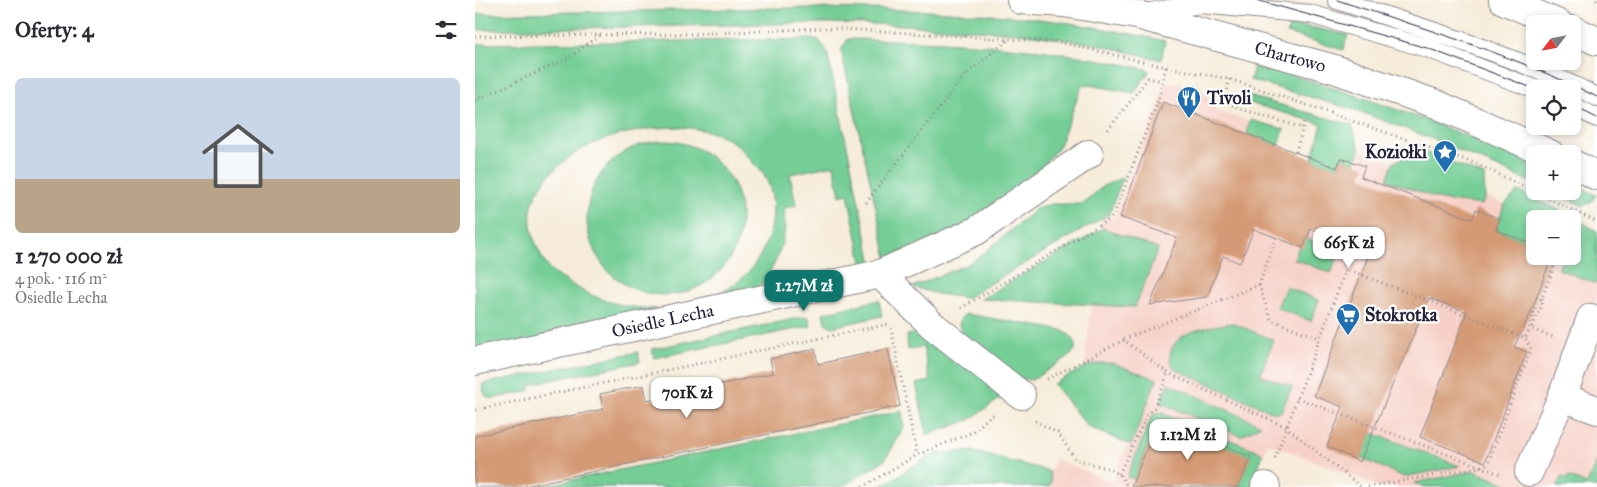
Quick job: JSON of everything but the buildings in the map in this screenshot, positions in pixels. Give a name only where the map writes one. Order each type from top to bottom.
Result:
[{"type":"street","name":"Chartowo","points":[[1021,0],[1063,3],[1137,15],[1340,70],[1436,104],[1530,145]]},
{"type":"street","points":[[1503,0],[1538,15]]},
{"type":"street","points":[[1581,34],[1597,41]]},
{"type":"street","name":"Osiedle Lecha","points":[[475,362],[879,274],[976,231],[1089,154]]},
{"type":"street","points":[[1581,168],[1597,176]]},
{"type":"street","points":[[879,274],[1016,402]]},
{"type":"street","points":[[1518,474],[1562,397],[1591,318]]},
{"type":"street","points":[[1562,397],[1597,410]]},
{"type":"lane","points":[[1337,0],[1435,32],[1513,61],[1574,85],[1597,97]]},
{"type":"lane","points":[[1137,15],[1200,4],[1310,14],[1427,48],[1526,86]]},
{"type":"lane","points":[[1581,110],[1597,118]]},
{"type":"path","points":[[475,36],[689,34],[825,28],[1059,42],[1166,67],[1229,79],[1477,164],[1573,210]]},
{"type":"path","points":[[475,100],[567,59],[600,34]]},
{"type":"path","points":[[866,203],[964,76],[1009,39]]},
{"type":"path","points":[[958,310],[1113,217],[1158,100],[1166,67]]},
{"type":"path","points":[[1089,154],[1148,78],[1163,81]]},
{"type":"path","points":[[1229,79],[1226,102],[1241,109],[1303,128]]},
{"type":"path","points":[[1295,152],[1305,120]]},
{"type":"path","points":[[1581,214],[1597,222]]},
{"type":"path","points":[[1276,238],[1259,285],[1271,320],[1320,338]]},
{"type":"path","points":[[1525,338],[1531,328],[1533,313],[1537,303],[1542,298],[1554,265]]},
{"type":"path","points":[[1287,426],[1346,269],[1525,338],[1531,349],[1488,463],[1368,487]]},
{"type":"path","points":[[862,487],[917,455],[973,432],[990,416],[1016,402],[1063,370],[1124,340],[1259,285]]},
{"type":"path","points":[[475,410],[902,321],[932,325]]},
{"type":"path","points":[[890,324],[917,455]]},
{"type":"path","points":[[1531,328],[1580,348]]},
{"type":"path","points":[[1124,340],[1168,374],[1287,426],[1361,487]]},
{"type":"path","points":[[1119,474],[1147,415],[1155,407],[1168,374]]},
{"type":"path","points":[[1297,398],[1480,466],[1518,474]]},
{"type":"path","points":[[1016,402],[1059,433],[1075,459],[1119,474],[1128,487]]},
{"type":"shaded area","points":[[1167,82],[1200,86],[1215,111],[1282,131],[1277,145],[1311,158],[1319,135],[1526,212],[1526,265],[1581,265],[1581,234],[1597,243],[1597,487],[1381,487],[1268,443],[1251,487],[1043,487],[1055,459],[1112,482],[1147,395],[1084,369],[1101,222],[1104,216],[1114,219]]},
{"type":"green space","points":[[783,8],[901,10],[1019,17],[1074,24],[1165,41],[1161,60],[1095,44],[1019,33],[904,25],[828,23],[475,30],[475,14]]},
{"type":"green space","points":[[1289,26],[1310,27],[1348,35],[1343,50],[1287,33]]},
{"type":"green space","points":[[818,39],[827,51],[872,264],[863,267],[848,194],[840,196],[834,165],[790,174],[796,205],[784,208],[784,236],[778,256],[767,276],[753,290],[740,296],[699,301],[734,285],[749,271],[758,259],[770,232],[773,217],[770,188],[764,175],[734,143],[714,133],[677,127],[627,133],[604,139],[582,149],[554,170],[541,186],[534,200],[531,215],[532,230],[544,261],[556,275],[587,293],[609,302],[632,307],[657,309],[475,356],[475,44]]},
{"type":"green space","points":[[848,39],[955,43],[1035,50],[1147,69],[1149,72],[1134,93],[1083,84],[1058,148],[1041,167],[977,221],[887,258],[841,50]]},
{"type":"green space","points":[[1255,63],[1432,122],[1526,162],[1526,180],[1433,139],[1355,110],[1250,80]]},
{"type":"green space","points":[[1245,95],[1352,125],[1360,150],[1355,163],[1341,158],[1337,168],[1312,159],[1322,124],[1243,101]]},
{"type":"green space","points":[[1250,120],[1284,129],[1279,146],[1247,134]]},
{"type":"green space","points":[[664,141],[679,142],[694,147],[719,163],[735,188],[740,203],[740,233],[735,248],[719,273],[694,289],[679,294],[664,295],[649,294],[634,289],[609,273],[593,248],[588,233],[587,218],[588,203],[593,188],[609,163],[634,147],[649,142]]},
{"type":"green space","points":[[1418,149],[1484,176],[1485,198],[1482,205],[1441,200],[1387,180],[1393,163]]},
{"type":"green space","points":[[1123,177],[1109,214],[966,298],[938,294],[912,287],[968,264],[1036,209],[1052,204],[1082,204],[1103,186]]},
{"type":"green space","points":[[1581,187],[1596,195],[1591,202],[1583,206],[1571,200],[1581,200]]},
{"type":"green space","points":[[1518,191],[1526,195],[1526,200],[1537,200],[1559,210],[1526,210],[1526,242],[1496,230],[1504,205]]},
{"type":"green space","points":[[1583,223],[1597,231],[1597,284],[1558,269],[1560,265],[1581,265],[1581,224]]},
{"type":"green space","points":[[1103,228],[1158,249],[1135,307],[981,299]]},
{"type":"green space","points":[[1307,239],[1340,251],[1331,273],[1294,259],[1299,246]]},
{"type":"green space","points":[[1286,287],[1319,300],[1311,321],[1277,308]]},
{"type":"green space","points":[[879,300],[882,316],[832,327],[825,323],[823,313]]},
{"type":"green space","points":[[966,314],[1061,330],[1072,338],[1075,343],[1075,350],[1071,355],[1032,380],[1017,378],[962,333],[959,322]]},
{"type":"green space","points":[[808,316],[811,326],[654,358],[652,349]]},
{"type":"green space","points":[[1232,323],[1274,340],[1260,375],[1292,387],[1281,412],[1275,413],[1175,369],[1172,365],[1171,351],[1181,337],[1197,330]]},
{"type":"green space","points":[[924,332],[1001,390],[1001,398],[969,420],[927,435],[916,384],[930,381],[923,347],[908,350],[907,335]]},
{"type":"green space","points":[[638,352],[640,362],[532,384],[529,391],[490,399],[485,395],[482,384]]},
{"type":"green space","points":[[1112,363],[1157,379],[1131,445],[1088,427],[1053,384],[1089,365]]},
{"type":"green space","points":[[1168,383],[1261,425],[1241,436],[1160,403]]},
{"type":"green space","points":[[902,411],[904,428],[885,460],[841,487],[538,487]]},
{"type":"green space","points":[[1159,412],[1263,454],[1251,487],[1238,487],[1250,457],[1159,419],[1134,479],[1127,477],[1152,416]]},
{"type":"green space","points":[[1343,422],[1460,466],[1404,477],[1361,458]]},
{"type":"green space","points":[[971,451],[1049,471],[1051,480],[1049,487],[880,487],[928,457],[941,453]]},
{"type":"green space","points":[[1597,460],[1597,487],[1557,487],[1561,477],[1568,479],[1569,477],[1587,484]]},
{"type":"green space","points":[[1474,471],[1514,487],[1425,487],[1414,483]]},
{"type":"tram line","points":[[1256,0],[1427,48],[1526,86]]},
{"type":"tram line","points":[[1337,0],[1502,55],[1597,97]]},
{"type":"tram line","points":[[1581,110],[1597,118]]},
{"type":"place","name":"Tivoli","points":[[1189,119]]},
{"type":"place","name":"Koziołki","points":[[1445,173]]},
{"type":"place","name":"Stokrotka","points":[[1348,336]]}]
